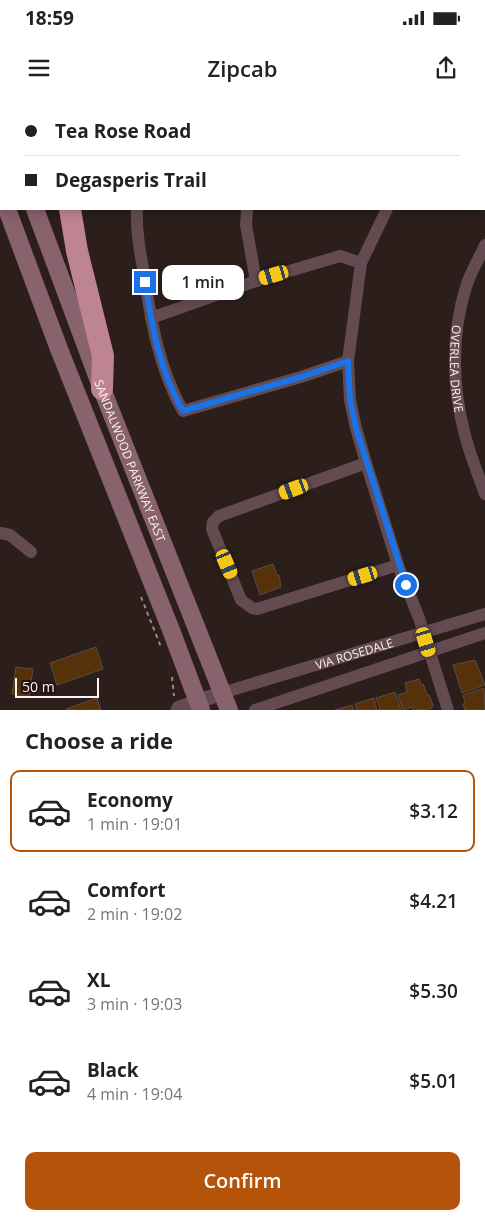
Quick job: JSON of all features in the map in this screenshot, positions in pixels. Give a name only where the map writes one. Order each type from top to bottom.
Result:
[{"type":"highway","points":[[70,210],[77,251],[103,356],[102,389]]},
{"type":"main road","name":"SANDALWOOD PARKWAY EAST","points":[[7,210],[59,349],[199,706]]},
{"type":"main road","name":"SANDALWOOD PARKWAY EAST","points":[[35,210],[102,389],[228,710]]},
{"type":"street","points":[[138,210],[136,227],[150,318],[172,392],[183,411],[301,377],[348,361]]},
{"type":"street","points":[[247,210],[246,225],[256,281]]},
{"type":"street","points":[[387,210],[362,263],[348,361],[350,400],[366,464],[398,566],[423,632],[448,710]]},
{"type":"street","name":"OVERLEA DRIVE","points":[[485,245],[466,286],[459,315],[455,344],[455,375],[457,402],[465,436],[485,494]]},
{"type":"street","points":[[150,318],[256,281],[340,256],[362,263]]},
{"type":"street","points":[[366,464],[219,516],[213,522],[212,529],[241,600],[256,609],[398,566]]},
{"type":"street","points":[[0,533],[10,535],[31,552]]},
{"type":"street","name":"VIA ROSEDALE","points":[[222,692],[485,614]]},
{"type":"street","name":"VIA ROSEDALE","points":[[255,710],[485,633]]},
{"type":"street","points":[[178,710],[179,708],[199,706],[222,692]]},
{"type":"building","points":[[273,564],[277,575],[279,575],[281,587],[260,595],[252,571]]},
{"type":"building","points":[[96,647],[103,669],[57,685],[50,663]]},
{"type":"building","points":[[475,660],[485,685],[462,693],[453,665]]},
{"type":"building","points":[[16,667],[33,669],[29,697],[12,694]]},
{"type":"building","points":[[419,679],[433,705],[431,709],[413,710],[412,707],[403,710],[398,695],[407,692],[405,683]]},
{"type":"building","points":[[484,688],[485,710],[465,710],[463,695]]},
{"type":"building","points":[[395,692],[401,710],[377,710],[380,709],[376,698]]},
{"type":"building","points":[[97,698],[101,710],[66,710],[66,709]]},
{"type":"building","points":[[374,698],[377,710],[357,710],[355,704]]},
{"type":"building","points":[[352,705],[354,710],[335,710]]},
{"type":"route","points":[[145,282],[150,318],[162,362],[172,392],[183,411],[301,377],[348,361],[350,400],[356,428],[399,568],[406,585]]}]
